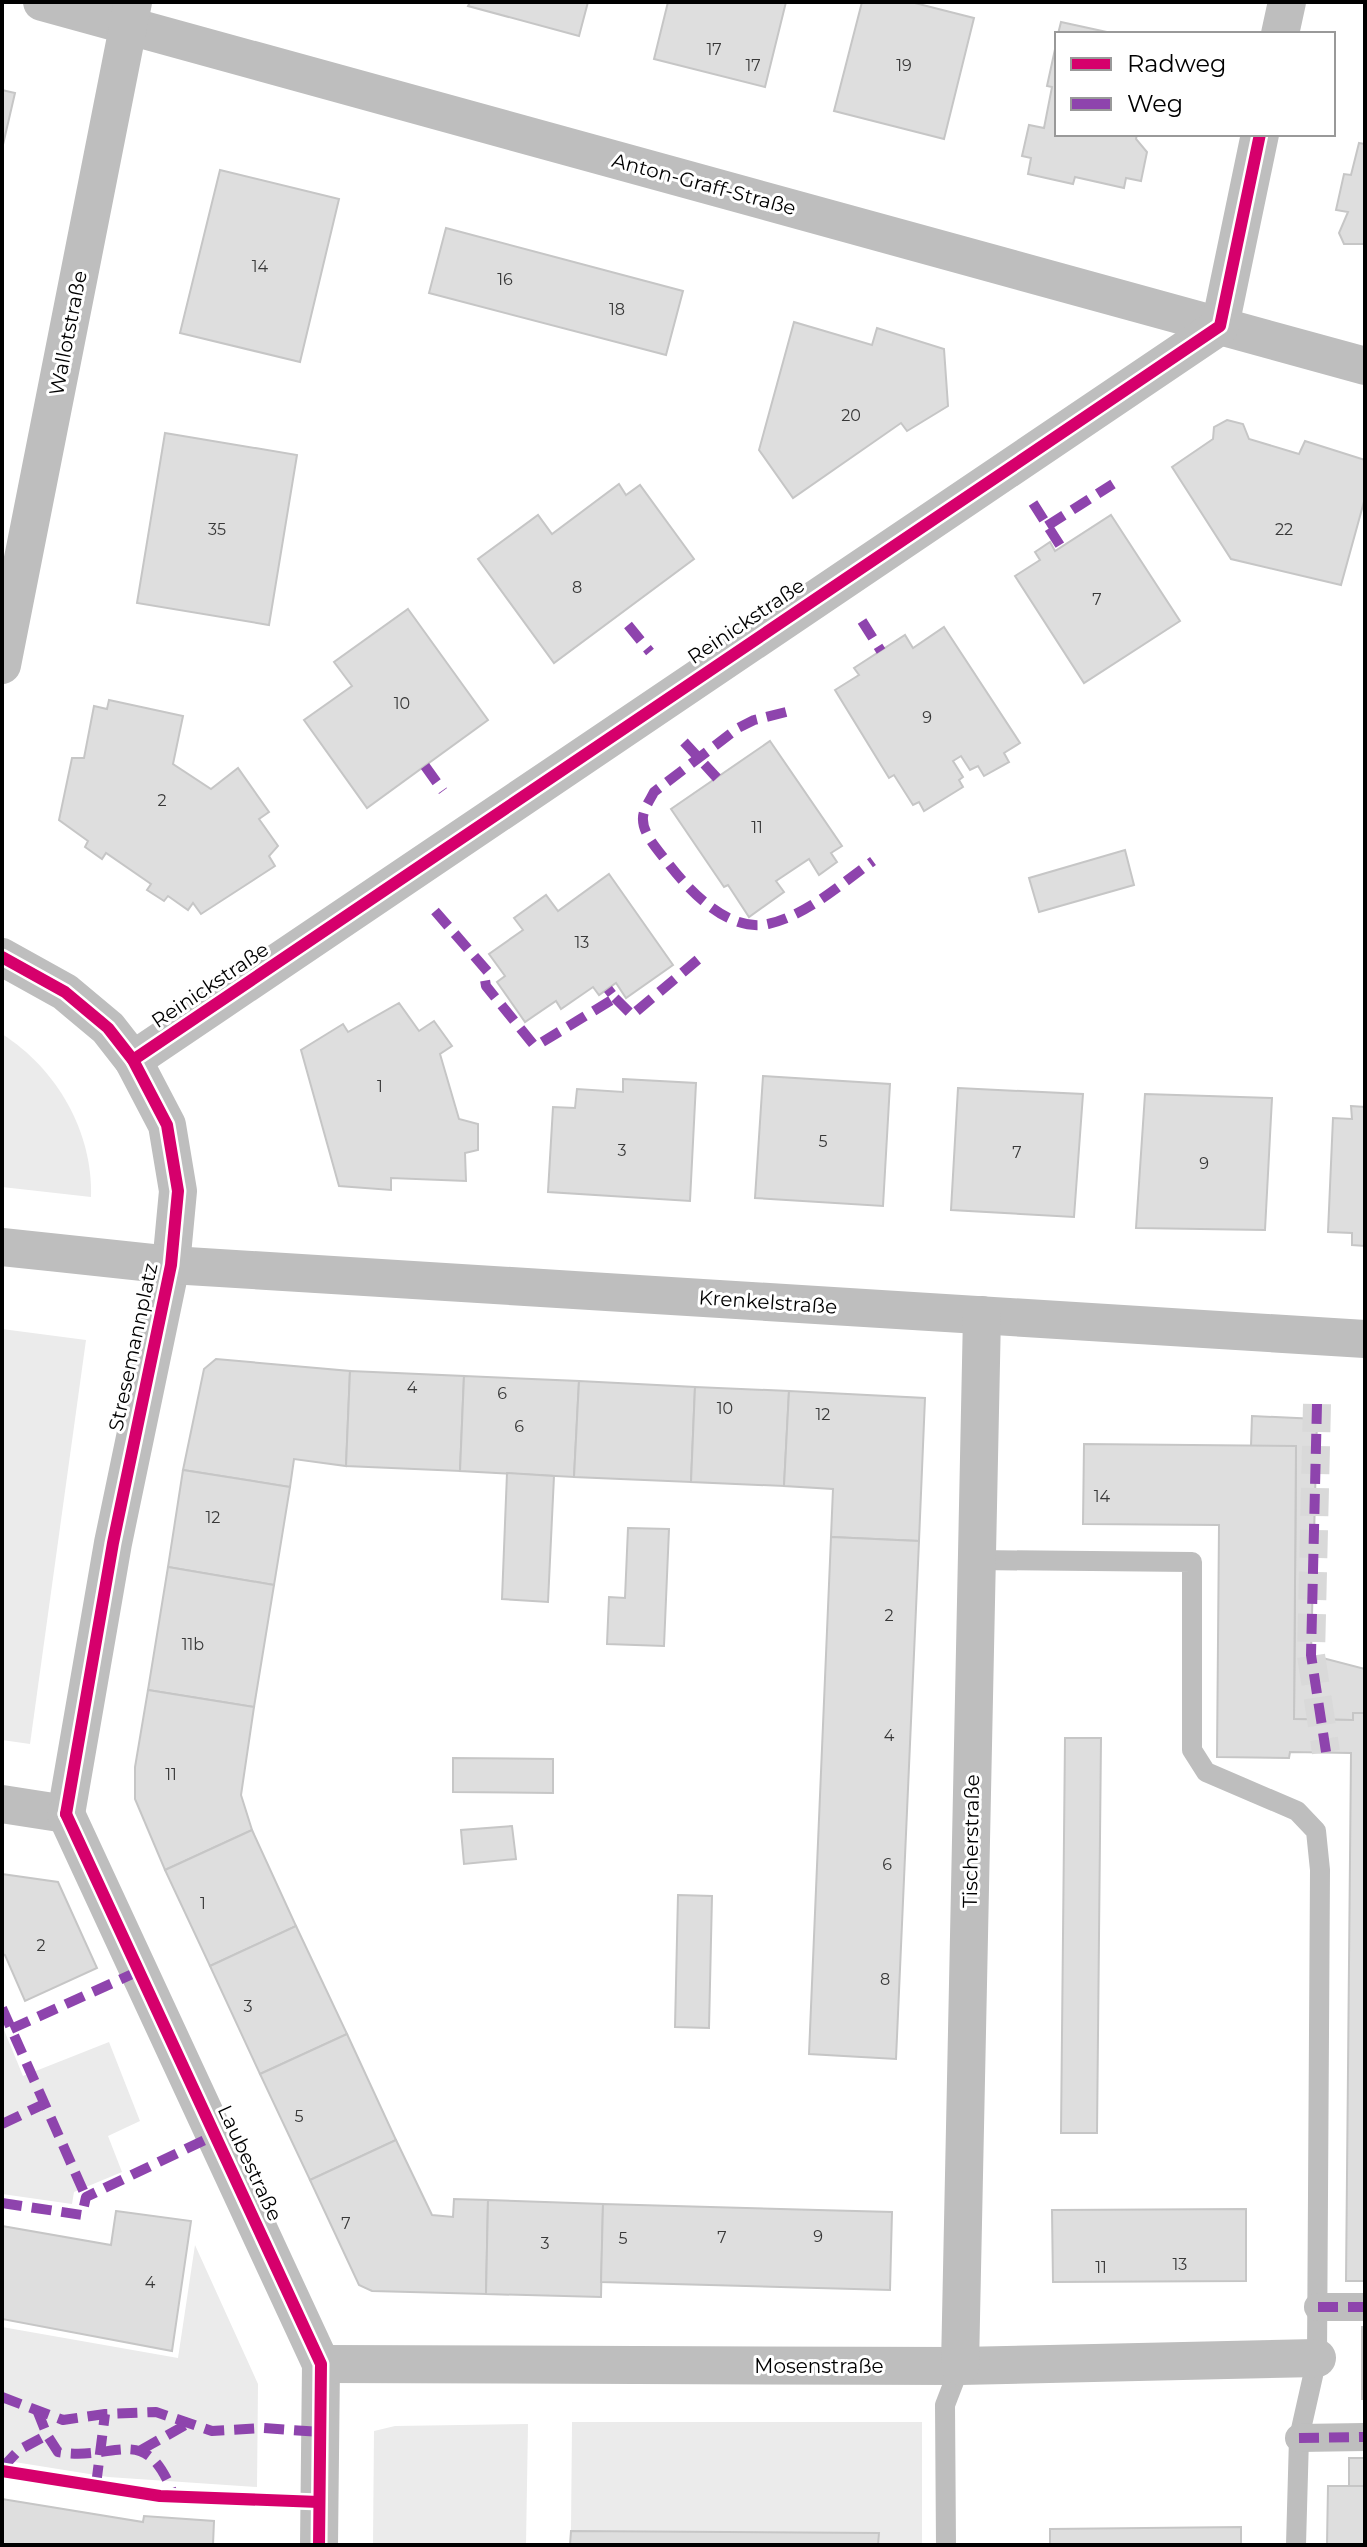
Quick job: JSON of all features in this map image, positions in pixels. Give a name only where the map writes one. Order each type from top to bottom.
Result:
[{"type":"street","name":"Anton-Graff-Straße","points":[[42,2],[131,14],[1365,366]]},
{"type":"street","points":[[1280,32],[1287,2]]},
{"type":"street","name":"Wallotstraße","points":[[2,665],[131,14]]},
{"type":"street","points":[[1220,326],[1260,136]]},
{"type":"street","name":"Reinickstraße","points":[[133,1060],[1220,326]]},
{"type":"street","name":"Stresemannplatz","points":[[2,957],[65,992],[108,1028],[133,1060],[167,1125],[178,1191],[171,1265],[113,1543],[66,1814]]},
{"type":"street","name":"Stresemannplatz","points":[[2,1247],[171,1265]]},
{"type":"street","name":"Krenkelstraße","points":[[171,1265],[1365,1339]]},
{"type":"street","name":"Tischerstraße","points":[[960,2366],[982,1315]]},
{"type":"street","points":[[2,1804],[66,1814]]},
{"type":"street","name":"Laubestraße","points":[[66,1814],[321,2364],[319,2545]]},
{"type":"street","points":[[1318,2307],[1365,2307]]},
{"type":"street","name":"Mosenstraße","points":[[321,2364],[960,2366],[1317,2358]]},
{"type":"street","points":[[1299,2438],[1365,2437]]},
{"type":"lane","points":[[977,1560],[1192,1562],[1192,1750],[1206,1772],[1297,1811],[1316,1831],[1320,1870],[1317,2358],[1299,2438],[1296,2545]]},
{"type":"lane","points":[[946,2545],[945,2405],[960,2366]]},
{"type":"shaded area","points":[[2,1034],[39,1065],[68,1104],[86,1149],[91,1197],[2,1187]]},
{"type":"shaded area","points":[[2,1329],[86,1340],[30,1744],[2,1740]]},
{"type":"shaded area","points":[[2,2025],[23,2076],[109,2042],[140,2121],[108,2136],[122,2172],[74,2192],[72,2204],[2,2194]]},
{"type":"shaded area","points":[[195,2245],[258,2384],[257,2487],[108,2477],[2,2460],[2,2327],[178,2358]]},
{"type":"shaded area","points":[[572,2422],[922,2422],[922,2545],[878,2545],[878,2533],[571,2531]]},
{"type":"shaded area","points":[[528,2424],[526,2545],[373,2545],[374,2431],[395,2426]]},
{"type":"building","points":[[470,2],[588,2],[579,36],[468,6]]},
{"type":"building","points":[[668,2],[786,2],[765,87],[654,59]]},
{"type":"building","points":[[862,2],[911,2],[974,18],[944,139],[834,111]]},
{"type":"building","points":[[1061,22],[1107,32],[1058,32]]},
{"type":"building","points":[[1055,49],[1055,136],[1137,136],[1147,152],[1141,181],[1126,178],[1124,188],[1075,177],[1073,184],[1028,174],[1031,158],[1022,156],[1029,125],[1044,128],[1052,87],[1047,86]]},
{"type":"building","points":[[2,90],[15,93],[2,149]]},
{"type":"building","points":[[1359,143],[1365,144],[1365,244],[1344,244],[1339,233],[1348,212],[1336,210],[1344,174],[1351,175]]},
{"type":"building","points":[[220,170],[339,199],[300,362],[180,333]]},
{"type":"building","points":[[446,228],[683,291],[666,355],[429,293]]},
{"type":"building","points":[[794,322],[872,345],[877,328],[944,349],[948,406],[907,431],[901,423],[793,498],[759,450]]},
{"type":"building","points":[[1227,420],[1243,424],[1249,439],[1299,454],[1305,441],[1365,460],[1365,498],[1341,585],[1231,559],[1172,467],[1213,439],[1214,427]]},
{"type":"building","points":[[165,433],[297,455],[269,625],[137,603]]},
{"type":"building","points":[[619,484],[626,495],[640,485],[694,559],[554,663],[478,559],[538,515],[552,534]]},
{"type":"building","points":[[1111,515],[1180,621],[1084,683],[1015,576],[1040,560],[1035,552],[1050,542],[1055,551]]},
{"type":"building","points":[[408,609],[488,720],[367,808],[304,720],[352,686],[334,662]]},
{"type":"building","points":[[944,627],[1020,743],[1004,753],[1009,762],[984,776],[978,766],[970,770],[961,756],[953,761],[963,777],[959,780],[963,787],[924,811],[919,802],[913,805],[894,775],[889,778],[835,690],[859,675],[854,668],[905,635],[913,648]]},
{"type":"building","points":[[109,700],[183,716],[173,764],[211,789],[238,768],[269,812],[259,819],[278,846],[269,856],[275,866],[201,914],[193,903],[188,910],[168,896],[164,901],[147,890],[151,884],[106,853],[102,859],[85,847],[88,841],[59,820],[72,758],[84,758],[94,706],[107,709]]},
{"type":"building","points":[[770,741],[842,846],[831,853],[837,862],[819,875],[809,859],[776,881],[784,892],[749,917],[728,885],[724,887],[671,809]]},
{"type":"building","points":[[1125,850],[1134,885],[1039,912],[1029,878]]},
{"type":"building","points":[[609,874],[673,965],[626,998],[616,983],[599,995],[593,987],[561,1009],[556,1001],[525,1022],[497,982],[505,976],[489,954],[523,930],[514,918],[546,895],[558,911]]},
{"type":"building","points":[[399,1003],[419,1031],[434,1021],[452,1046],[440,1054],[459,1119],[478,1124],[478,1150],[465,1153],[466,1181],[391,1178],[391,1190],[339,1186],[301,1050],[343,1024],[348,1032]]},
{"type":"building","points":[[763,1076],[890,1084],[883,1206],[755,1198]]},
{"type":"building","points":[[623,1079],[696,1083],[690,1201],[548,1192],[553,1107],[575,1108],[577,1089],[623,1092]]},
{"type":"building","points":[[958,1088],[1083,1094],[1074,1217],[951,1210]]},
{"type":"building","points":[[1145,1094],[1272,1098],[1265,1230],[1136,1228]]},
{"type":"building","points":[[1351,1106],[1365,1107],[1365,1246],[1352,1245],[1352,1233],[1328,1232],[1333,1118],[1352,1119]]},
{"type":"building","points":[[216,1359],[350,1371],[346,1466],[294,1459],[290,1487],[183,1470],[204,1369]]},
{"type":"building","points":[[350,1371],[464,1376],[460,1471],[346,1466]]},
{"type":"building","points":[[464,1376],[579,1381],[574,1477],[460,1471]]},
{"type":"building","points":[[579,1381],[695,1387],[691,1482],[574,1477]]},
{"type":"building","points":[[695,1387],[789,1391],[784,1486],[691,1482]]},
{"type":"building","points":[[789,1391],[925,1398],[919,1541],[831,1537],[833,1489],[784,1486]]},
{"type":"building","points":[[1252,1416],[1317,1419],[1311,1655],[1365,1669],[1365,1713],[1353,1713],[1353,1720],[1294,1719],[1296,1446],[1251,1446]]},
{"type":"building","points":[[1084,1444],[1296,1446],[1294,1719],[1353,1720],[1353,1713],[1365,1713],[1365,2281],[1346,2281],[1351,1753],[1290,1752],[1289,1758],[1217,1757],[1219,1525],[1083,1524]]},
{"type":"building","points":[[183,1470],[290,1487],[274,1585],[168,1567]]},
{"type":"building","points":[[507,1473],[554,1476],[548,1602],[502,1599]]},
{"type":"building","points":[[628,1528],[669,1529],[664,1646],[607,1644],[609,1597],[625,1598]]},
{"type":"building","points":[[831,1537],[919,1541],[896,2059],[809,2054]]},
{"type":"building","points":[[168,1567],[274,1585],[254,1707],[148,1690]]},
{"type":"building","points":[[148,1690],[254,1707],[241,1795],[252,1830],[165,1870],[135,1799],[135,1767]]},
{"type":"building","points":[[1065,1738],[1101,1738],[1097,2133],[1061,2133]]},
{"type":"building","points":[[453,1758],[553,1759],[553,1793],[453,1792]]},
{"type":"building","points":[[512,1826],[516,1859],[464,1864],[461,1830]]},
{"type":"building","points":[[252,1830],[296,1926],[210,1966],[165,1870]]},
{"type":"building","points":[[2,1874],[58,1882],[97,1968],[25,2001],[2,1954]]},
{"type":"building","points":[[678,1895],[712,1896],[709,2028],[675,2027]]},
{"type":"building","points":[[296,1926],[347,2034],[260,2074],[210,1966]]},
{"type":"building","points":[[347,2034],[396,2140],[310,2180],[260,2074]]},
{"type":"building","points":[[396,2140],[432,2215],[453,2217],[454,2199],[488,2200],[486,2294],[372,2291],[359,2285],[310,2180]]},
{"type":"building","points":[[488,2200],[603,2204],[601,2297],[486,2294]]},
{"type":"building","points":[[603,2204],[892,2212],[890,2290],[601,2282]]},
{"type":"building","points":[[1246,2209],[1246,2281],[1053,2282],[1052,2210]]},
{"type":"building","points":[[116,2211],[191,2221],[172,2351],[2,2319],[2,2226],[111,2245]]},
{"type":"building","points":[[1362,2327],[1365,2327],[1365,2399],[1362,2399]]},
{"type":"building","points":[[1349,2458],[1365,2458],[1365,2486],[1349,2486]]},
{"type":"building","points":[[1328,2486],[1365,2486],[1365,2545],[1327,2545]]},
{"type":"building","points":[[2,2499],[143,2522],[144,2516],[214,2521],[213,2545],[2,2545]]},
{"type":"building","points":[[1241,2527],[1241,2545],[1050,2545],[1050,2529]]},
{"type":"building","points":[[571,2531],[879,2533],[878,2545],[570,2545]]},
{"type":"tunnel","points":[[1317,1404],[1311,1655],[1326,1752]]},
{"type":"marked path","points":[[1047,526],[1113,484]]},
{"type":"marked path","points":[[1033,503],[1061,547]]},
{"type":"marked path","points":[[862,621],[881,651]]},
{"type":"marked path","points":[[628,625],[650,652]]},
{"type":"marked path","points":[[786,712],[754,720],[738,728],[654,792],[643,817],[648,835],[684,882],[708,905],[737,922],[752,925],[768,924],[796,914],[873,861]]},
{"type":"marked path","points":[[684,742],[717,778]]},
{"type":"marked path","points":[[425,766],[443,791]]},
{"type":"marked path","points":[[435,911],[488,972],[486,986],[533,1044],[539,1044],[615,998],[608,989]]},
{"type":"marked path","points":[[615,998],[632,1015],[701,957]]},
{"type":"marked path","points":[[1317,1404],[1311,1655],[1326,1752]]},
{"type":"marked path","points":[[11,2029],[139,1971]]},
{"type":"marked path","points":[[2,2008],[86,2197]]},
{"type":"marked path","points":[[2,2124],[44,2104]]},
{"type":"marked path","points":[[2,2203],[82,2215],[86,2197],[215,2135]]},
{"type":"marked path","points":[[1318,2307],[1365,2307]]},
{"type":"marked path","points":[[2,2397],[63,2420],[156,2412],[212,2431],[264,2428],[320,2432]]},
{"type":"marked path","points":[[37,2410],[58,2452],[140,2451],[152,2458],[174,2496]]},
{"type":"marked path","points":[[96,2485],[105,2414]]},
{"type":"marked path","points":[[141,2450],[189,2423]]},
{"type":"marked path","points":[[2,2468],[19,2450],[47,2435]]},
{"type":"marked path","points":[[1299,2438],[1365,2437]]},
{"type":"cycle path","points":[[133,1060],[1220,326],[1260,136]]},
{"type":"cycle path","points":[[2,957],[65,992],[108,1028],[133,1060],[167,1125],[178,1191],[171,1265],[113,1543],[66,1814]]},
{"type":"cycle path","points":[[66,1814],[321,2364],[319,2545]]},
{"type":"cycle path","points":[[2,2471],[160,2496],[319,2502]]}]
